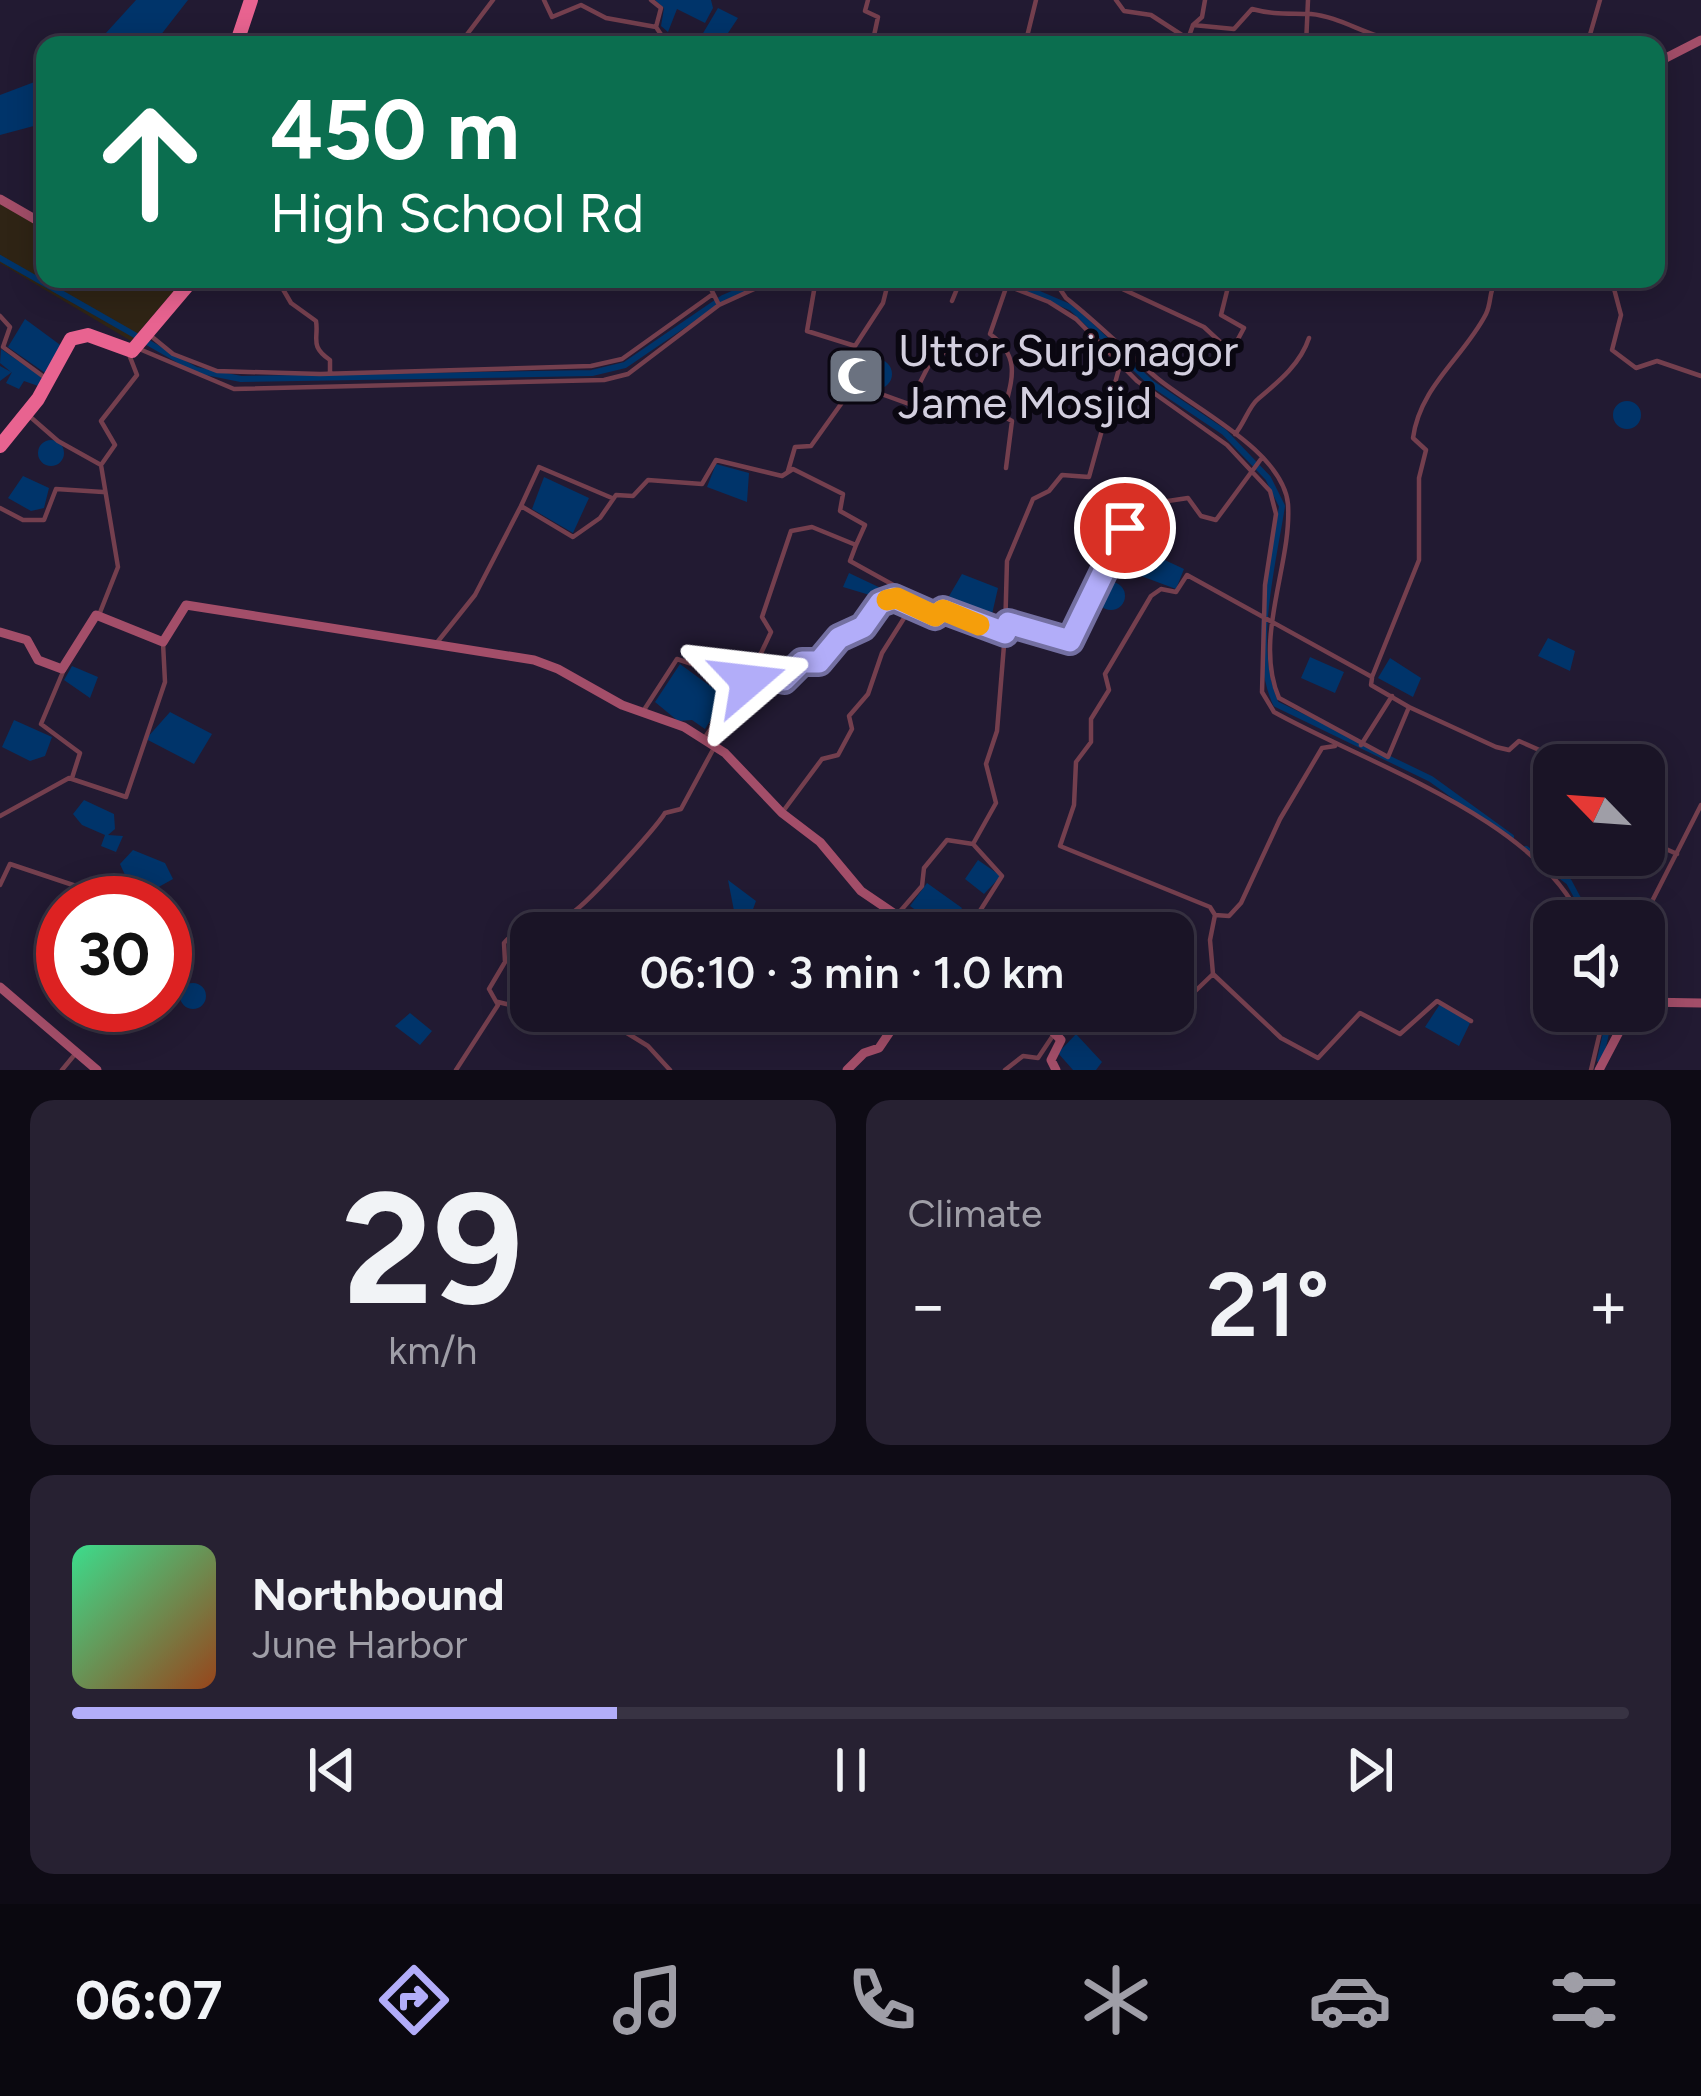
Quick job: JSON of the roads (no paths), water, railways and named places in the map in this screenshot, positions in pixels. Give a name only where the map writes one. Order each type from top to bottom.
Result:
[{"type":"highway","points":[[239,36],[251,0]]},
{"type":"highway","points":[[0,446],[77,335],[139,343],[185,288]]},
{"type":"street","points":[[466,36],[493,0]]},
{"type":"street","points":[[544,0],[552,17],[587,3],[606,18],[656,28],[662,36]]},
{"type":"street","points":[[651,0],[661,8],[656,28]]},
{"type":"street","points":[[868,0],[865,10],[878,16],[874,36]]},
{"type":"street","points":[[1027,36],[1036,0]]},
{"type":"street","points":[[1116,0],[1124,11],[1151,15],[1180,36]]},
{"type":"street","points":[[1190,36],[1202,17],[1204,0]]},
{"type":"street","points":[[1307,36],[1308,0]]},
{"type":"street","points":[[1590,36],[1600,0]]},
{"type":"street","points":[[1193,25],[1234,29],[1252,9],[1288,18],[1308,14],[1378,36]]},
{"type":"street","points":[[1665,58],[1701,40]]},
{"type":"street","points":[[0,199],[36,220]]},
{"type":"street","points":[[282,288],[291,303],[318,325],[311,334],[318,352],[330,360],[330,374]]},
{"type":"street","points":[[710,288],[719,305]]},
{"type":"street","points":[[139,343],[234,389],[604,380],[654,358],[719,305],[756,288]]},
{"type":"street","points":[[814,288],[807,331],[855,346],[883,303],[887,288]]},
{"type":"street","points":[[952,302],[957,288]]},
{"type":"street","points":[[1006,288],[990,334],[1008,348],[1014,365],[1004,416],[1012,421],[1013,445],[1006,468]]},
{"type":"street","points":[[1012,288],[1062,309],[1120,363],[1252,468],[1275,502],[1263,621],[1262,692],[1274,712],[1421,782],[1563,882],[1572,900]]},
{"type":"street","points":[[1060,288],[1160,381],[1235,434],[1281,485],[1288,509],[1274,626],[1279,698],[1357,748]]},
{"type":"street","points":[[1120,288],[1204,327],[1231,352],[1244,328],[1221,315],[1228,288]]},
{"type":"street","points":[[1491,288],[1488,311],[1440,374],[1415,425],[1413,438],[1426,450],[1419,478],[1419,560],[1371,685],[1496,747],[1509,750],[1519,741],[1533,746]]},
{"type":"street","points":[[1614,288],[1621,315],[1612,350],[1636,368],[1657,361],[1687,367],[1701,376]]},
{"type":"street","points":[[139,343],[217,371],[330,374],[615,362],[713,294]]},
{"type":"street","points":[[0,316],[10,327],[1,347],[49,380]]},
{"type":"street","points":[[1235,434],[1257,399],[1269,394],[1300,360],[1309,338]]},
{"type":"street","points":[[0,816],[72,778],[80,753],[40,724],[65,668],[99,615],[118,567],[101,465],[115,445],[101,421],[138,371],[139,343]]},
{"type":"street","points":[[786,477],[795,447],[811,446],[841,404],[848,382],[908,404],[929,364],[954,344]]},
{"type":"street","points":[[973,844],[996,803],[986,764],[997,731],[1008,623],[1007,561],[1033,499],[1049,491],[1062,475],[1089,476],[1120,363]]},
{"type":"street","points":[[26,413],[58,440],[101,465]]},
{"type":"street","points":[[1008,623],[1070,641],[1125,528],[1128,507],[1188,497],[1201,516],[1216,520],[1261,459]]},
{"type":"street","points":[[435,645],[475,596],[538,467],[612,498],[633,496],[648,481],[703,484],[716,460],[786,477]]},
{"type":"street","points":[[786,477],[793,469],[843,494],[840,511],[865,521],[850,561],[897,586],[894,598]]},
{"type":"street","points":[[0,508],[23,520],[44,520],[56,488],[103,492]]},
{"type":"street","points":[[521,506],[573,537],[600,518],[612,498]]},
{"type":"street","points":[[705,738],[748,681],[771,632],[762,617],[791,531],[812,527],[856,545]]},
{"type":"street","points":[[1372,677],[1263,621],[1236,598],[1189,575],[1176,592],[1161,589],[1151,596],[1105,674],[1109,690],[1091,718],[1091,742],[1076,762],[1074,805],[1060,845],[1210,908],[1215,915],[1210,940],[1213,974],[1281,1038],[1318,1058],[1360,1013],[1400,1034],[1437,1001],[1471,1021]]},
{"type":"street","points":[[748,681],[765,674],[784,680],[802,662],[819,662],[839,638],[863,627],[880,603],[894,598],[932,615],[943,610],[1005,633]]},
{"type":"street","points":[[782,813],[822,759],[838,755],[852,729],[849,716],[868,694],[882,652],[913,604]]},
{"type":"street","points":[[72,778],[126,797],[165,682],[163,642],[186,605],[541,662],[705,738],[782,813],[820,842],[861,891],[890,912]]},
{"type":"street","points":[[99,615],[163,642]]},
{"type":"street","points":[[0,632],[27,640],[38,660],[65,668]]},
{"type":"street","points":[[642,712],[677,659],[710,670],[717,677],[715,686],[731,700]]},
{"type":"street","points":[[1357,748],[1391,696]]},
{"type":"street","points":[[1215,915],[1229,916],[1241,903],[1280,819],[1322,748],[1357,748],[1389,757],[1409,707]]},
{"type":"street","points":[[510,1005],[498,1002],[489,989],[505,964],[508,938],[534,920],[570,914],[591,896],[642,835],[656,829],[665,813],[681,809],[716,746]]},
{"type":"street","points":[[1653,900],[1701,805]]},
{"type":"street","points":[[899,912],[922,886],[924,868],[946,841],[973,844],[1002,876],[979,912]]},
{"type":"street","points":[[1665,849],[1678,855]]},
{"type":"street","points":[[0,885],[10,864],[46,876]]},
{"type":"street","points":[[1194,992],[1213,974]]},
{"type":"street","points":[[0,987],[97,1070]]},
{"type":"street","points":[[456,1070],[498,1002]]},
{"type":"street","points":[[1665,1002],[1701,1003]]},
{"type":"street","points":[[621,1032],[635,1038],[670,1070]]},
{"type":"street","points":[[847,1070],[864,1053],[879,1048],[890,1032]]},
{"type":"street","points":[[1005,1070],[1022,1056],[1038,1058],[1054,1032]]},
{"type":"street","points":[[1056,1032],[1061,1042],[1052,1060],[1056,1070]]},
{"type":"street","points":[[1598,1069],[1602,1032]]},
{"type":"street","points":[[1598,1069],[1618,1032]]},
{"type":"street","points":[[62,1070],[76,1053]]},
{"type":"water","points":[[136,0],[188,0],[160,36],[103,36]]},
{"type":"water","points":[[655,0],[711,0],[713,8],[705,23],[677,9],[668,32],[661,26],[664,8]]},
{"type":"water","points":[[718,8],[738,18],[726,36],[701,36]]},
{"type":"water","points":[[36,81],[36,125],[0,135],[0,95]]},
{"type":"water","points":[[25,319],[63,347],[48,375],[8,347]]},
{"type":"water","points":[[1,349],[42,377],[41,387],[24,381],[19,389],[6,383],[12,372],[0,381],[0,366],[11,372],[0,363]]},
{"type":"water","points":[[877,359],[888,363],[892,374],[888,385],[877,389],[866,385],[862,374],[866,363]]},
{"type":"water","points":[[1627,401],[1637,405],[1641,415],[1637,425],[1627,429],[1617,425],[1613,415],[1617,405]]},
{"type":"water","points":[[51,440],[64,453],[51,466],[38,453]]},
{"type":"water","points":[[716,464],[749,473],[747,502],[707,487]]},
{"type":"water","points":[[23,476],[49,488],[44,508],[31,511],[8,498]]},
{"type":"water","points":[[544,477],[589,498],[573,533],[532,509]]},
{"type":"water","points":[[1154,555],[1184,569],[1176,589],[1141,576]]},
{"type":"water","points":[[849,573],[887,591],[883,599],[843,587]]},
{"type":"water","points":[[962,574],[998,588],[990,623],[945,603]]},
{"type":"water","points":[[1111,582],[1121,586],[1125,596],[1121,606],[1111,610],[1101,606],[1097,596],[1101,586]]},
{"type":"water","points":[[1548,638],[1575,651],[1570,671],[1538,656]]},
{"type":"water","points":[[1310,657],[1344,672],[1335,693],[1301,678]]},
{"type":"water","points":[[1390,658],[1421,678],[1413,697],[1378,678]]},
{"type":"water","points":[[680,664],[725,697],[705,729],[692,720],[678,721],[655,702]]},
{"type":"water","points":[[72,666],[98,677],[90,698],[64,680]]},
{"type":"water","points":[[170,712],[212,734],[194,764],[146,739]]},
{"type":"water","points":[[14,720],[52,737],[45,756],[30,761],[2,747]]},
{"type":"water","points":[[84,800],[114,814],[115,829],[108,835],[123,836],[116,852],[101,846],[105,835],[82,825],[73,814]]},
{"type":"water","points":[[133,850],[165,863],[172,876],[127,876],[120,864]]},
{"type":"water","points":[[978,860],[1001,876],[984,894],[965,879]]},
{"type":"water","points":[[728,880],[756,901],[752,912],[734,912]]},
{"type":"water","points":[[927,883],[962,908],[960,912],[918,912],[910,906]]},
{"type":"water","points":[[192,983],[205,991],[205,1001],[192,1009]]},
{"type":"water","points":[[1440,1004],[1470,1023],[1459,1046],[1425,1027]]},
{"type":"water","points":[[410,1013],[432,1031],[420,1045],[395,1026]]},
{"type":"water","points":[[1076,1034],[1102,1062],[1096,1070],[1073,1070],[1058,1053]]},
{"type":"waterway","points":[[0,258],[36,279]]},
{"type":"waterway","points":[[52,288],[196,370],[241,379],[592,373],[625,365],[723,298],[746,288]]},
{"type":"waterway","points":[[1025,288],[1072,308],[1151,383],[1224,432],[1268,478],[1282,506],[1264,632],[1268,682],[1276,704],[1431,779],[1511,837]]},
{"type":"waterway","points":[[1526,849],[1569,882],[1579,900]]},
{"type":"waterway","points":[[1600,1060],[1606,1032]]},
{"type":"place","name":"Uttor Surjonagor Jame Mosjid","points":[[856,376]]}]
